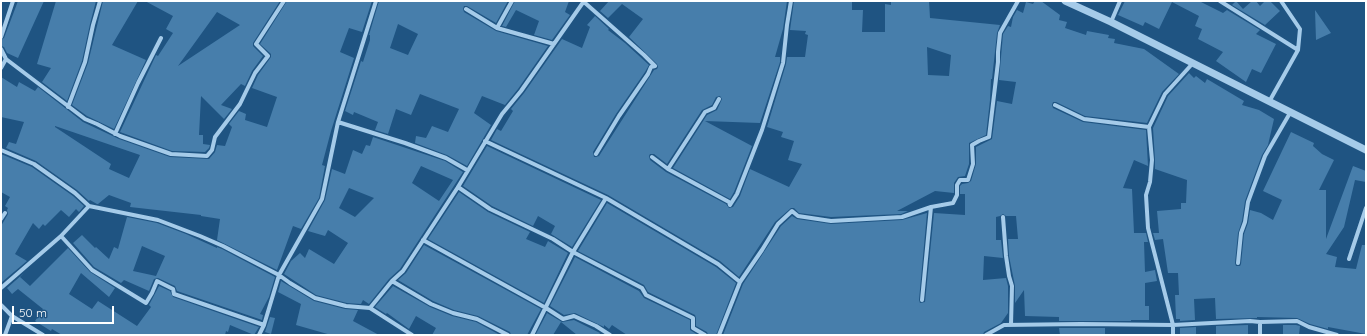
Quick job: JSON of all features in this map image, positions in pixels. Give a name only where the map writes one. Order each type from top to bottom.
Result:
[{"type":"street","points":[[1,37],[13,1]]},
{"type":"street","points":[[68,107],[85,62],[100,1]]},
{"type":"street","points":[[1,49],[6,59],[84,119],[116,134],[170,154],[207,156],[212,150],[214,138],[240,104],[255,73],[268,56],[256,44],[284,1]]},
{"type":"street","points":[[259,335],[264,325],[279,275],[322,199],[338,122],[376,1]]},
{"type":"street","points":[[497,28],[512,1]]},
{"type":"street","points":[[370,308],[392,281],[403,271],[458,187],[502,114],[521,91],[584,1],[655,66],[651,67],[645,79],[619,116],[596,154]]},
{"type":"street","points":[[652,157],[668,169],[729,202],[730,205],[737,194],[762,130],[783,63],[791,1]]},
{"type":"street","points":[[720,335],[740,282],[778,224],[792,211],[798,216],[831,221],[902,217],[931,207],[953,203],[957,196],[957,185],[960,180],[968,180],[973,164],[972,145],[989,137],[1000,33],[1018,1]]},
{"type":"street","points":[[1065,1],[1194,62],[1290,113],[1366,150]]},
{"type":"street","points":[[1111,22],[1120,1]]},
{"type":"street","points":[[1220,1],[1298,50]]},
{"type":"street","points":[[1269,102],[1298,50],[1300,29],[1281,1]]},
{"type":"street","points":[[466,9],[497,28],[554,44]]},
{"type":"street","points":[[116,134],[138,83],[161,38]]},
{"type":"street","points":[[1,68],[6,59]]},
{"type":"street","points":[[1173,335],[1173,325],[1148,228],[1146,195],[1150,182],[1152,160],[1149,127],[1165,94],[1194,62]]},
{"type":"street","points":[[668,169],[705,112],[714,108],[719,99]]},
{"type":"street","points":[[1055,105],[1084,119],[1149,127]]},
{"type":"street","points":[[1238,263],[1241,233],[1245,222],[1248,202],[1265,156],[1290,113]]},
{"type":"street","points":[[338,122],[405,143],[446,158],[467,170]]},
{"type":"street","points":[[485,141],[606,198],[718,264],[740,282]]},
{"type":"street","points":[[1,150],[26,160],[45,171],[75,193],[89,206],[158,220],[200,236],[223,246],[279,275],[290,284],[315,298],[341,306],[370,308],[412,335]]},
{"type":"street","points":[[458,187],[490,209],[553,239],[573,252],[642,288],[646,295],[693,318],[693,328],[705,335]]},
{"type":"street","points":[[532,335],[573,252],[606,198]]},
{"type":"street","points":[[1,288],[61,236],[89,206]]},
{"type":"street","points":[[922,300],[931,207]]},
{"type":"street","points":[[1349,259],[1366,208]]},
{"type":"street","points":[[1,219],[5,213]]},
{"type":"street","points":[[1003,217],[1006,256],[1012,286],[1011,325]]},
{"type":"street","points":[[61,236],[92,270],[146,303],[157,281],[173,289],[174,294],[264,325]]},
{"type":"street","points":[[423,240],[546,308],[563,319],[574,316],[596,326],[610,335]]},
{"type":"street","points":[[392,281],[431,304],[453,313],[477,319],[508,335]]},
{"type":"street","points":[[1,304],[12,316],[43,335]]},
{"type":"street","points":[[4,335],[12,316]]},
{"type":"street","points":[[986,335],[1004,325],[1173,325],[1250,321],[1296,321],[1337,335]]},
{"type":"street","points":[[1260,322],[1260,335]]},
{"type":"building","points":[[18,1],[44,1],[18,58],[7,53],[4,47],[1,46],[1,40],[4,38]]},
{"type":"building","points":[[56,1],[96,1],[82,61],[67,101],[42,82],[51,68],[37,64]]},
{"type":"building","points":[[103,1],[138,1],[112,45],[146,60],[114,129],[87,116],[72,105],[88,63]]},
{"type":"building","points":[[145,1],[280,1],[253,43],[253,46],[263,56],[252,71],[245,86],[241,84],[221,105],[232,109],[224,119],[201,96],[199,135],[203,135],[203,144],[210,145],[205,152],[172,151],[120,132],[156,55],[158,56],[173,33],[166,29],[173,16]],"holes":[[[217,12],[240,25],[178,66]]]},
{"type":"building","points":[[287,1],[372,1],[362,32],[349,28],[340,52],[354,58],[322,165],[325,166],[319,198],[301,229],[293,226],[277,270],[217,240],[220,219],[201,215],[130,207],[131,203],[109,195],[97,204],[90,200],[89,201],[77,190],[36,161],[6,148],[9,142],[16,144],[24,122],[1,117],[1,77],[17,87],[19,82],[35,91],[38,87],[83,122],[119,139],[170,157],[209,159],[215,152],[217,145],[225,146],[232,127],[229,124],[239,111],[246,114],[245,120],[267,127],[277,97],[252,88],[258,75],[271,57],[271,54],[260,44]],"holes":[[[55,126],[140,155],[129,178],[109,169],[111,164]]]},
{"type":"building","points":[[379,1],[508,1],[496,23],[467,6],[464,6],[463,9],[464,12],[496,31],[548,46],[505,105],[482,96],[474,113],[491,125],[467,166],[447,155],[415,143],[416,136],[426,138],[432,126],[448,132],[459,109],[420,94],[411,115],[396,109],[388,134],[375,130],[378,122],[354,112],[353,115],[345,111],[361,61],[363,62],[370,40],[369,35]],"holes":[[[398,24],[418,34],[408,55],[390,48]]]},
{"type":"building","points":[[515,1],[569,1],[565,12],[570,15],[552,40],[534,35],[539,21],[516,10],[506,27],[502,26]]},
{"type":"building","points":[[609,1],[787,1],[783,29],[775,57],[780,57],[780,62],[760,123],[705,121],[752,146],[730,199],[673,168],[707,115],[717,110],[722,99],[720,96],[716,97],[712,105],[702,110],[667,164],[654,154],[650,154],[649,156],[650,160],[666,172],[726,204],[729,208],[733,207],[740,196],[750,169],[789,187],[802,164],[788,160],[794,141],[781,137],[783,132],[767,127],[787,57],[805,57],[808,35],[805,34],[806,31],[790,30],[794,1],[852,1],[852,10],[863,10],[862,32],[885,32],[885,4],[891,5],[891,1],[929,1],[930,18],[1000,25],[997,33],[991,79],[986,135],[969,143],[969,164],[965,176],[958,177],[954,183],[954,193],[935,191],[897,211],[908,211],[901,214],[831,217],[799,213],[794,208],[791,208],[775,222],[739,277],[720,261],[608,195],[491,140],[497,129],[501,131],[513,111],[511,109],[562,39],[582,48],[590,27],[587,25],[595,16],[609,29],[608,30],[649,65],[616,114],[593,152],[594,157],[599,156],[654,70],[658,67],[657,64],[629,37],[643,19],[622,4],[608,18],[600,11]],"holes":[[[927,47],[951,55],[949,76],[928,75]]]},
{"type":"building","points":[[1035,1],[1041,1],[1060,15],[1059,20],[1067,22],[1065,28],[1086,35],[1087,31],[1109,35],[1108,38],[1115,39],[1114,43],[1144,49],[1179,74],[1162,92],[1147,123],[1085,116],[1056,102],[1053,102],[1052,105],[1053,108],[1083,122],[1146,130],[1148,166],[1134,160],[1123,188],[1132,189],[1134,233],[1146,233],[1148,242],[1144,242],[1145,272],[1155,270],[1157,281],[1145,283],[1145,306],[1149,306],[1149,320],[1059,321],[1059,317],[1025,316],[1024,290],[1015,303],[1015,286],[1009,256],[1008,239],[1018,239],[1016,216],[1006,216],[1003,214],[996,217],[996,240],[1001,240],[1003,258],[984,256],[983,280],[1006,278],[1008,286],[1008,313],[1001,323],[984,332],[983,335],[723,335],[743,284],[781,226],[792,216],[797,219],[831,224],[902,220],[927,213],[919,300],[920,303],[925,302],[934,213],[965,215],[965,194],[960,194],[960,186],[971,181],[976,164],[976,147],[992,139],[997,101],[1012,104],[1016,82],[999,80],[1003,34],[1008,26],[1011,27],[1013,17],[1017,10],[1023,13],[1026,2],[1033,4]]},
{"type":"building","points":[[1125,1],[1199,1],[1223,13],[1227,10],[1260,30],[1256,34],[1276,44],[1261,73],[1252,69],[1246,82],[1216,61],[1223,52],[1198,39],[1202,29],[1195,26],[1199,16],[1172,2],[1159,29],[1145,22],[1143,26],[1118,15]]},
{"type":"building","points":[[1236,1],[1243,9],[1252,1],[1256,1],[1260,6],[1265,1],[1270,1],[1280,11],[1265,25],[1232,5]]},
{"type":"building","points":[[1315,10],[1331,33],[1316,40]]},
{"type":"building","points":[[1189,73],[1194,78],[1196,76],[1205,83],[1207,79],[1244,101],[1242,105],[1259,110],[1274,119],[1268,145],[1262,155],[1245,201],[1242,221],[1238,233],[1236,266],[1240,266],[1241,264],[1244,234],[1248,223],[1250,210],[1261,213],[1273,220],[1282,200],[1263,191],[1291,132],[1314,143],[1313,146],[1322,154],[1334,160],[1319,190],[1326,190],[1326,239],[1353,166],[1366,171],[1366,182],[1355,180],[1344,227],[1326,254],[1337,257],[1335,267],[1356,269],[1362,245],[1366,245],[1366,334],[1328,327],[1328,329],[1310,324],[1297,318],[1257,317],[1216,319],[1215,298],[1194,299],[1195,320],[1180,321],[1180,319],[1176,319],[1175,295],[1179,295],[1178,273],[1168,273],[1163,239],[1155,240],[1153,233],[1159,233],[1157,211],[1181,209],[1181,203],[1186,203],[1187,180],[1155,169],[1153,128],[1168,96]]},
{"type":"building","points":[[373,137],[445,161],[463,172],[400,269],[389,279],[369,304],[363,300],[361,304],[347,303],[316,295],[284,274],[291,261],[300,253],[305,258],[309,249],[334,264],[348,243],[328,230],[325,236],[308,231],[325,200],[332,169],[345,174],[353,150],[362,154],[366,145],[370,146]],"holes":[[[421,166],[453,180],[439,201],[412,183]],[[349,188],[374,198],[355,217],[339,208]]]},
{"type":"building","points":[[487,146],[601,200],[572,247],[551,234],[555,226],[538,216],[533,226],[492,206],[463,186]]},
{"type":"building","points":[[1,154],[32,167],[73,196],[84,206],[79,212],[76,209],[69,217],[61,210],[45,226],[43,224],[39,229],[33,223],[15,254],[27,261],[2,282],[1,226],[8,214],[8,208],[5,206],[10,197],[1,192]]},
{"type":"building","points":[[459,192],[488,212],[530,232],[526,239],[545,247],[548,241],[568,253],[544,303],[428,239]]},
{"type":"building","points":[[607,203],[716,267],[736,283],[716,335],[708,335],[707,332],[696,326],[695,315],[648,292],[644,285],[578,251]]},
{"type":"building","points":[[127,217],[157,223],[222,249],[275,277],[269,297],[260,314],[263,315],[262,320],[177,291],[175,286],[158,278],[154,279],[149,291],[124,280],[121,283],[94,267],[73,243],[82,235],[109,259],[114,247],[118,249]],"holes":[[[142,246],[165,256],[156,276],[133,271]]]},
{"type":"building","points":[[424,245],[541,309],[527,335],[511,335],[510,332],[478,316],[454,310],[433,301],[398,280],[406,273]]},
{"type":"building","points":[[68,248],[90,272],[115,288],[109,297],[81,273],[69,294],[92,309],[98,301],[137,326],[151,307],[149,305],[159,286],[170,291],[173,297],[259,327],[254,335],[230,325],[228,332],[226,331],[225,335],[62,335],[52,329],[51,331],[35,321],[43,309],[18,289],[12,294],[7,288],[24,273],[20,277],[30,286]]},
{"type":"building","points":[[575,257],[639,291],[644,298],[690,320],[690,330],[698,335],[627,335],[612,325],[609,329],[604,325],[604,327],[575,313],[564,315],[550,306]]},
{"type":"building","points":[[281,281],[314,301],[345,309],[358,310],[353,321],[379,335],[331,335],[296,325],[301,304],[278,292]]},
{"type":"building","points":[[393,286],[430,307],[452,316],[476,322],[500,335],[432,335],[436,328],[416,316],[409,329],[387,313],[386,314],[375,307]]},
{"type":"building","points":[[547,313],[562,322],[574,320],[600,333],[599,335],[577,335],[561,322],[553,335],[537,335],[536,334]]},
{"type":"building","points":[[270,317],[275,318],[271,334],[265,332]]},
{"type":"building","points":[[1248,325],[1248,335],[1216,335],[1216,326]]},
{"type":"building","points":[[1283,325],[1300,326],[1299,335],[1283,335]]},
{"type":"building","points":[[1196,327],[1196,335],[1180,335],[1180,328]]},
{"type":"building","points":[[1059,328],[1105,328],[1105,335],[1060,335]]}]
